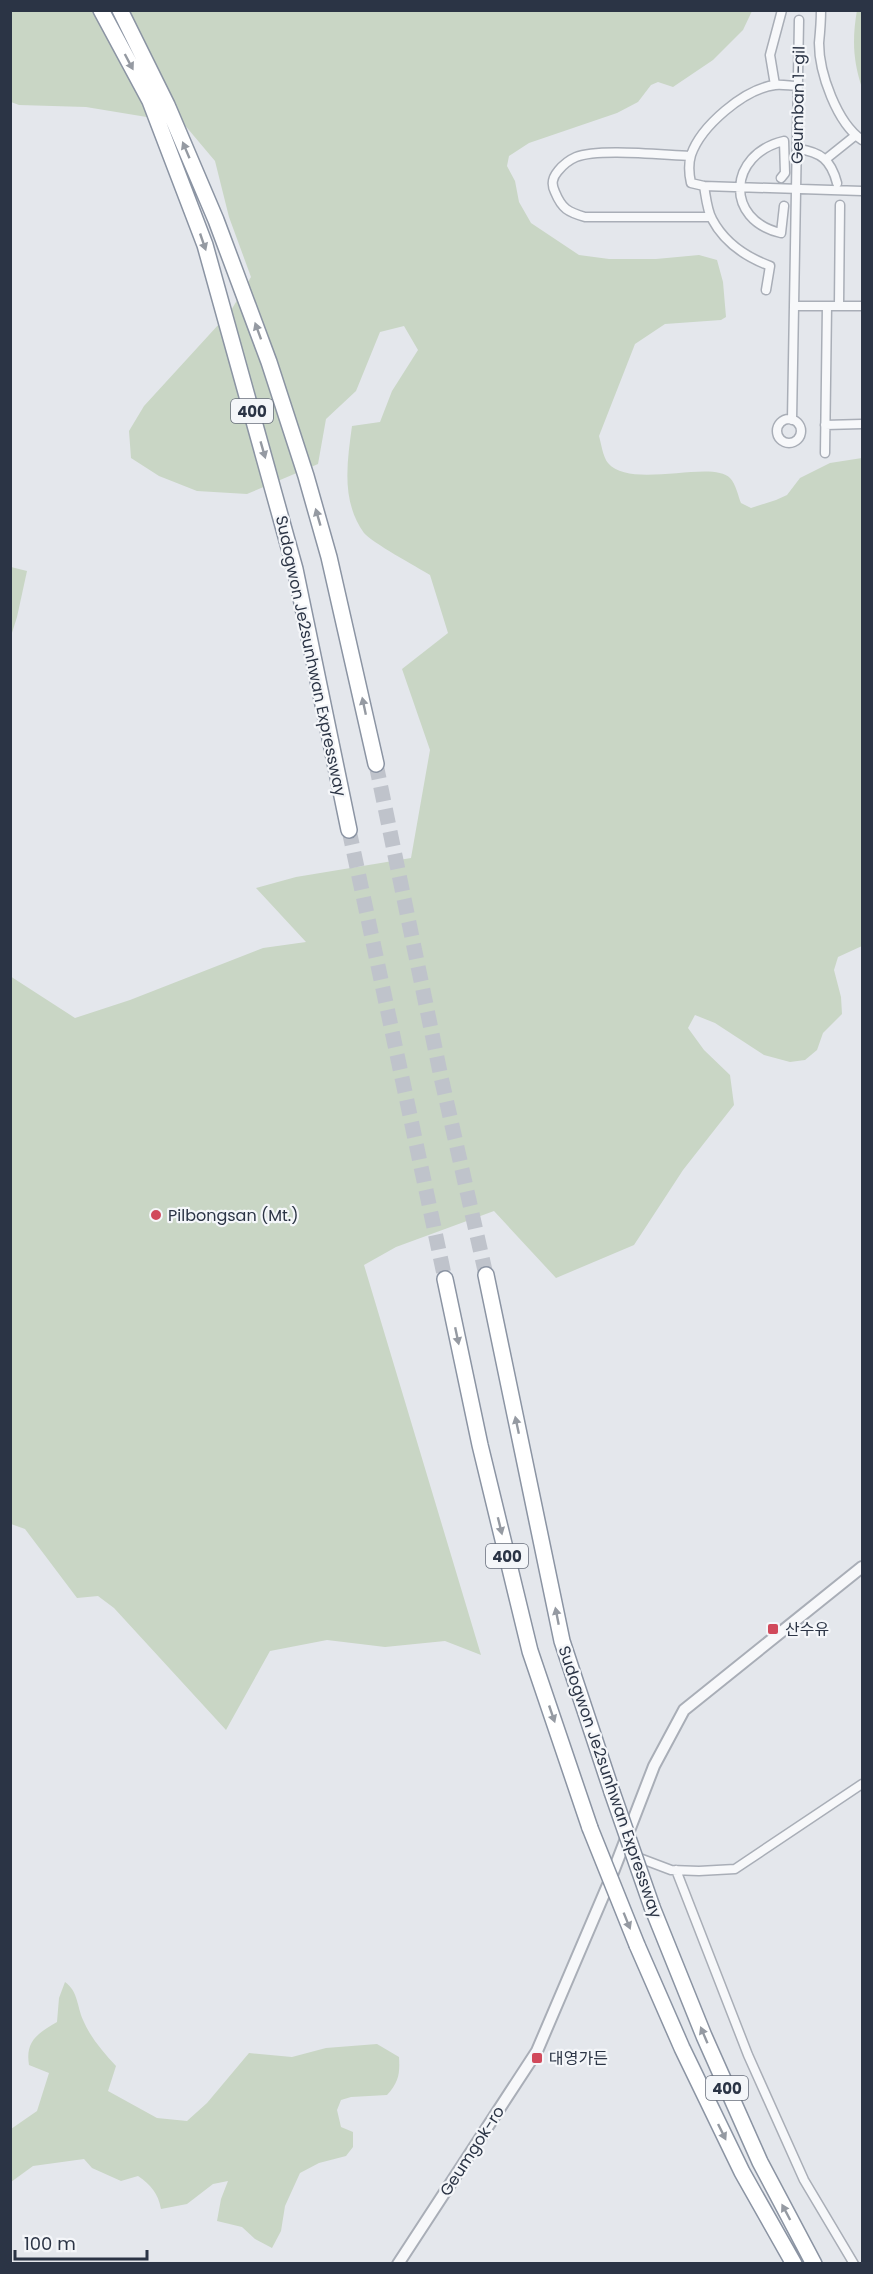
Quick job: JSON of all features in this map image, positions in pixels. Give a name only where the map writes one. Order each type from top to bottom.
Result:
[{"type":"highway","name":"Sudogwon Je2sunhwan Expressway","points":[[101,10],[150,101],[205,245],[295,569],[349,830]]},
{"type":"highway","name":"400","points":[[120,10],[167,105],[216,220],[269,362],[306,476],[329,557],[376,764]]},
{"type":"highway","name":"Sudogwon Je2sunhwan Expressway","points":[[486,1275],[562,1641],[612,1792],[652,1907],[704,2036],[759,2162],[814,2264]]},
{"type":"highway","name":"Sudogwon Je2sunhwan Expressway","points":[[445,1279],[480,1445],[531,1651],[590,1828],[636,1945],[682,2048],[742,2172],[794,2264]]},
{"type":"street","points":[[774,85],[770,55],[782,10]]},
{"type":"street","points":[[821,10],[819,44],[821,61],[840,114],[859,137],[826,159]]},
{"type":"street","name":"Geumban 1-gil","points":[[792,420],[799,20]]},
{"type":"street","points":[[798,87],[774,85],[748,94],[726,109],[711,125],[690,156],[689,171],[692,183],[704,186],[862,191]]},
{"type":"street","points":[[781,178],[785,173],[784,141],[769,144],[756,153],[741,174],[739,187],[742,202],[749,213],[769,230],[782,233],[784,206]]},
{"type":"street","points":[[798,149],[810,150],[826,159],[833,169],[837,183]]},
{"type":"street","points":[[690,156],[593,153],[574,157],[553,177],[552,187],[567,212],[585,217],[711,217]]},
{"type":"street","points":[[704,186],[711,217],[724,236],[752,259],[770,266],[766,290]]},
{"type":"street","points":[[839,306],[840,206]]},
{"type":"street","points":[[795,306],[862,306]]},
{"type":"street","points":[[825,453],[827,306]]},
{"type":"street","points":[[825,425],[862,424]]},
{"type":"street","name":"Geumgok-ro","points":[[398,2264],[537,2051],[622,1852],[654,1766],[684,1710],[862,1567]]},
{"type":"street","points":[[622,1852],[676,1870],[735,1869],[862,1784]]},
{"type":"street","points":[[676,1870],[748,2055],[804,2180],[854,2264]]},
{"type":"green space","points":[[857,10],[862,11],[862,88],[854,50]]},
{"type":"green space","points":[[11,11],[752,11],[743,30],[713,60],[673,87],[658,82],[651,85],[638,102],[617,113],[529,143],[509,156],[507,166],[515,181],[519,202],[531,223],[579,255],[609,259],[656,259],[699,255],[717,260],[723,282],[726,317],[721,320],[665,324],[635,344],[599,436],[603,454],[608,463],[619,471],[634,474],[707,471],[721,473],[732,481],[741,503],[751,508],[787,495],[800,478],[830,463],[862,458],[862,946],[838,957],[834,970],[841,997],[842,1014],[823,1033],[817,1050],[805,1060],[790,1062],[764,1055],[715,1023],[695,1015],[688,1028],[704,1050],[730,1075],[734,1105],[683,1170],[634,1245],[556,1278],[494,1211],[396,1247],[364,1265],[481,1655],[445,1641],[385,1647],[327,1640],[270,1651],[226,1730],[114,1608],[98,1596],[77,1598],[25,1529],[11,1524],[10,976],[75,1018],[130,1000],[263,948],[306,942],[256,888],[296,877],[411,858],[430,750],[402,669],[448,633],[430,575],[364,533],[352,508],[348,468],[352,426],[380,422],[392,391],[418,350],[404,326],[380,332],[356,391],[326,419],[318,464],[247,494],[197,491],[159,476],[131,458],[129,431],[144,406],[230,312],[251,277],[229,217],[215,161],[183,123],[86,107],[19,105],[11,102]]},
{"type":"green space","points":[[11,567],[27,571],[11,636]]},
{"type":"green space","points":[[65,1982],[75,1994],[89,2032],[116,2066],[108,2091],[157,2118],[187,2121],[207,2103],[249,2053],[292,2057],[326,2048],[377,2044],[399,2057],[398,2077],[387,2095],[351,2097],[341,2100],[337,2110],[341,2127],[353,2132],[353,2147],[346,2156],[319,2163],[300,2173],[285,2206],[281,2231],[272,2248],[255,2239],[242,2227],[217,2221],[221,2199],[228,2181],[213,2184],[187,2204],[161,2209],[153,2190],[138,2176],[121,2181],[92,2168],[84,2159],[33,2166],[11,2182],[11,2129],[37,2111],[49,2073],[29,2065],[29,2050],[39,2034],[57,2022],[59,1998]]},
{"type":"tunnel","points":[[376,764],[441,1077],[486,1275]]},
{"type":"tunnel","points":[[349,830],[445,1279]]},
{"type":"place","name":"Pilbongsan (Mt.)","points":[[156,1215]]},
{"type":"place","name":"산수유","points":[[773,1629]]},
{"type":"place","name":"대영가든","points":[[537,2058]]}]
